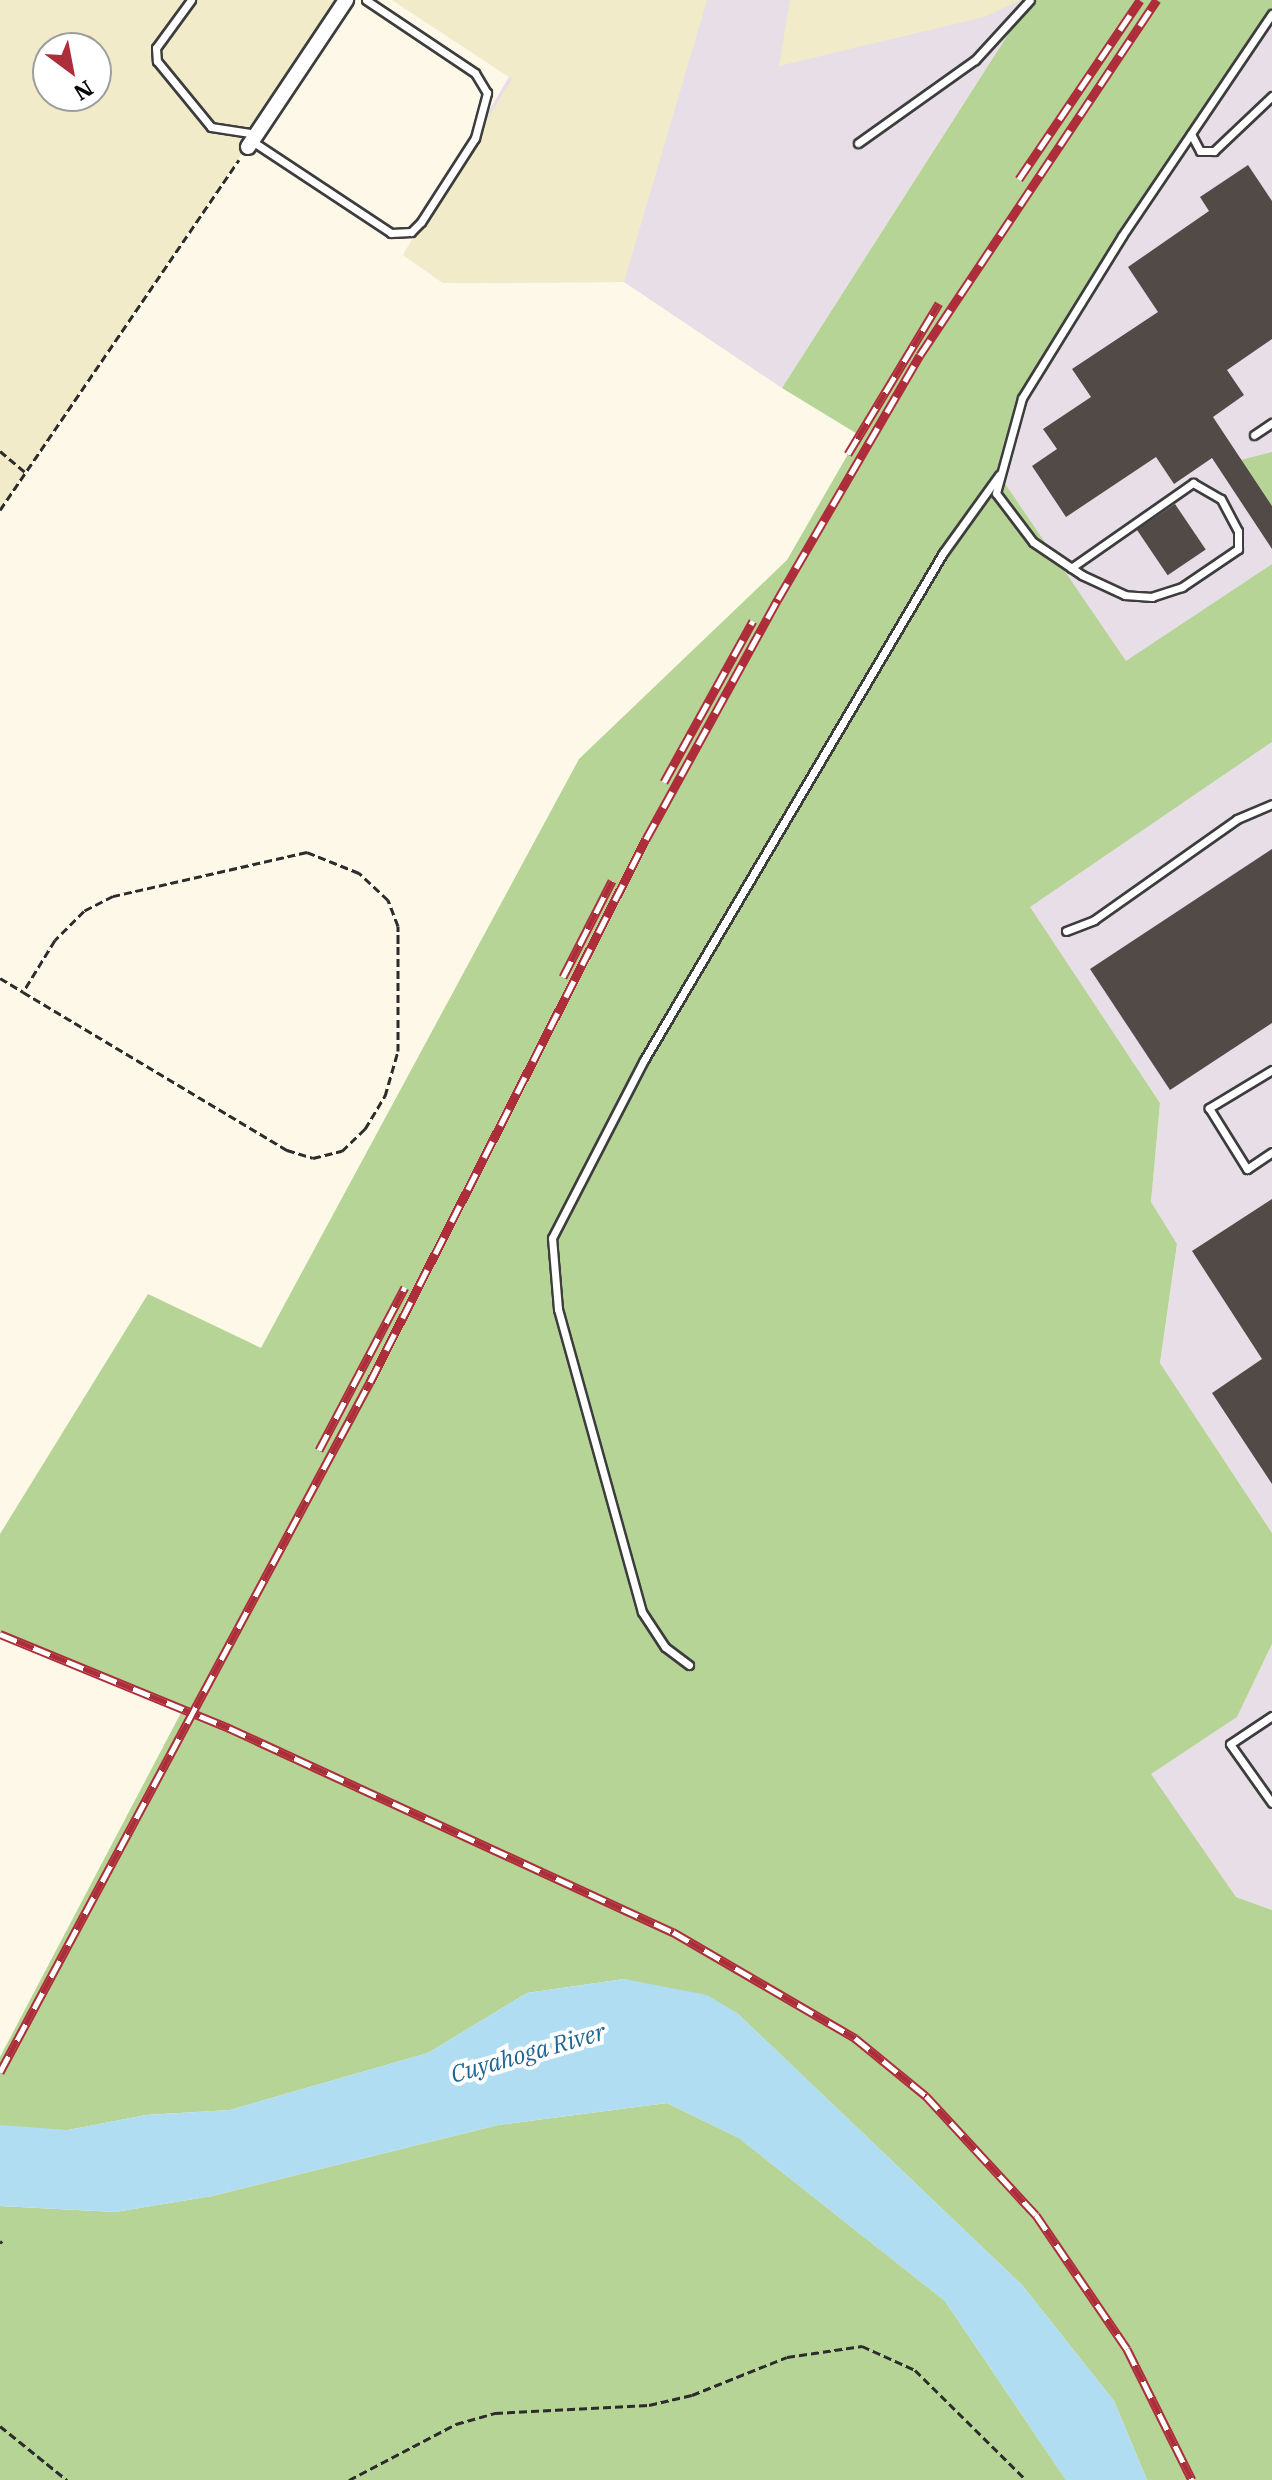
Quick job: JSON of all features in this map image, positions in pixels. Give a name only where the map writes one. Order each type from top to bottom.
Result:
[{"type":"street","points":[[252,141],[346,0]]},
{"type":"lane","points":[[191,0],[156,48],[157,61],[211,127],[252,141],[391,233],[411,232],[421,222],[475,138],[487,93],[475,73],[366,0]]},
{"type":"lane","points":[[858,143],[975,60],[1030,0]]},
{"type":"lane","points":[[1071,568],[1193,483],[1221,499],[1238,531],[1238,549],[1210,572],[1152,597],[1125,595],[1071,568],[1015,524],[996,493],[1022,398],[1191,134],[1272,14]]},
{"type":"lane","points":[[1191,134],[1200,151],[1214,151],[1272,96]]},
{"type":"lane","points":[[1254,435],[1272,423]]},
{"type":"lane","points":[[689,1665],[665,1647],[642,1612],[558,1309],[552,1238],[644,1060],[943,553],[999,475]]},
{"type":"lane","points":[[1066,931],[1094,920],[1237,819],[1272,804]]},
{"type":"lane","points":[[1272,1070],[1209,1108],[1247,1169],[1272,1152]]},
{"type":"lane","points":[[1272,1716],[1230,1744],[1272,1803]]},
{"type":"path","points":[[0,510],[252,141]]},
{"type":"path","points":[[0,451],[26,473]]},
{"type":"path","points":[[0,978],[23,992],[287,1150],[313,1158],[342,1151],[365,1129],[385,1096],[398,1051],[398,926],[388,900],[359,873],[307,852],[113,896],[84,911],[55,940],[23,992]]},
{"type":"path","points":[[349,2480],[456,2424],[495,2413],[649,2405],[692,2395],[787,2357],[862,2346],[915,2370],[1026,2480]]},
{"type":"path","points":[[0,2426],[67,2480]]},
{"type":"path","points":[[58,2480],[62,2475]]},
{"type":"shaded area","points":[[0,0],[346,0],[0,510]]},
{"type":"shaded area","points":[[392,0],[707,0],[624,282],[443,283],[403,255],[512,79]]},
{"type":"shaded area","points":[[555,0],[1030,0],[782,388],[624,282],[443,283],[403,255]]},
{"type":"shaded area","points":[[790,0],[1021,0],[984,17],[779,66]]},
{"type":"shaded area","points":[[1272,14],[1272,564],[1126,662],[999,476],[1022,398],[1122,236]]},
{"type":"shaded area","points":[[1272,742],[1272,1533],[1160,1363],[1177,1245],[1151,1202],[1160,1103],[1029,907]]},
{"type":"shaded area","points":[[1272,1644],[1272,1910],[1236,1897],[1150,1774],[1237,1717]]},
{"type":"green space","points":[[1030,0],[1272,0],[1272,14],[1122,236],[1022,398],[999,475],[1126,661],[1272,564],[1272,742],[1030,907],[1160,1103],[1151,1202],[1177,1244],[1160,1363],[1272,1533],[1272,1644],[1237,1717],[1151,1774],[1236,1897],[1272,1910],[1272,2480],[1147,2480],[1114,2401],[1022,2285],[737,2013],[624,1979],[527,1993],[428,2053],[230,2110],[146,2115],[68,2130],[0,2129],[0,2057],[183,1709],[0,1634],[0,1534],[148,1294],[261,1348],[579,759],[787,560],[859,435],[782,388]]},
{"type":"green space","points":[[1272,452],[1272,506],[1241,460]]},
{"type":"green space","points":[[667,2103],[739,2138],[945,2301],[1066,2480],[0,2480],[0,2206],[115,2212],[212,2196],[498,2125]]},
{"type":"water","name":"Cuyahoga River","points":[[624,1979],[707,1995],[737,2013],[1022,2285],[1114,2401],[1147,2480],[1066,2480],[945,2301],[739,2138],[667,2103],[498,2125],[212,2196],[115,2212],[0,2206],[0,2125],[68,2130],[146,2115],[230,2110],[428,2053],[527,1993]]},
{"type":"building","points":[[1248,165],[1272,201],[1272,339],[1227,370],[1244,395],[1213,417],[1272,506],[1272,549],[1212,458],[1174,484],[1156,457],[1066,517],[1032,466],[1057,449],[1043,429],[1091,397],[1072,369],[1158,312],[1128,267],[1209,211],[1200,197]]},
{"type":"building","points":[[1175,504],[1206,550],[1168,575],[1137,530]]},
{"type":"building","points":[[1272,849],[1272,1023],[1170,1090],[1090,969]]},
{"type":"building","points":[[1272,1199],[1272,1484],[1212,1393],[1262,1359],[1192,1251]]},
{"type":"railway","points":[[1019,179],[1140,0]]},
{"type":"railway","points":[[0,2072],[370,1382],[646,839],[778,599],[920,355],[1157,0]]},
{"type":"railway","points":[[848,454],[939,303]]},
{"type":"railway","points":[[664,782],[753,621]]},
{"type":"railway","points":[[563,977],[612,881]]},
{"type":"railway","points":[[319,1450],[405,1287]]},
{"type":"railway","points":[[0,1634],[229,1728],[673,1932],[855,2038],[926,2096],[1036,2215],[1127,2349],[1192,2480]]}]
